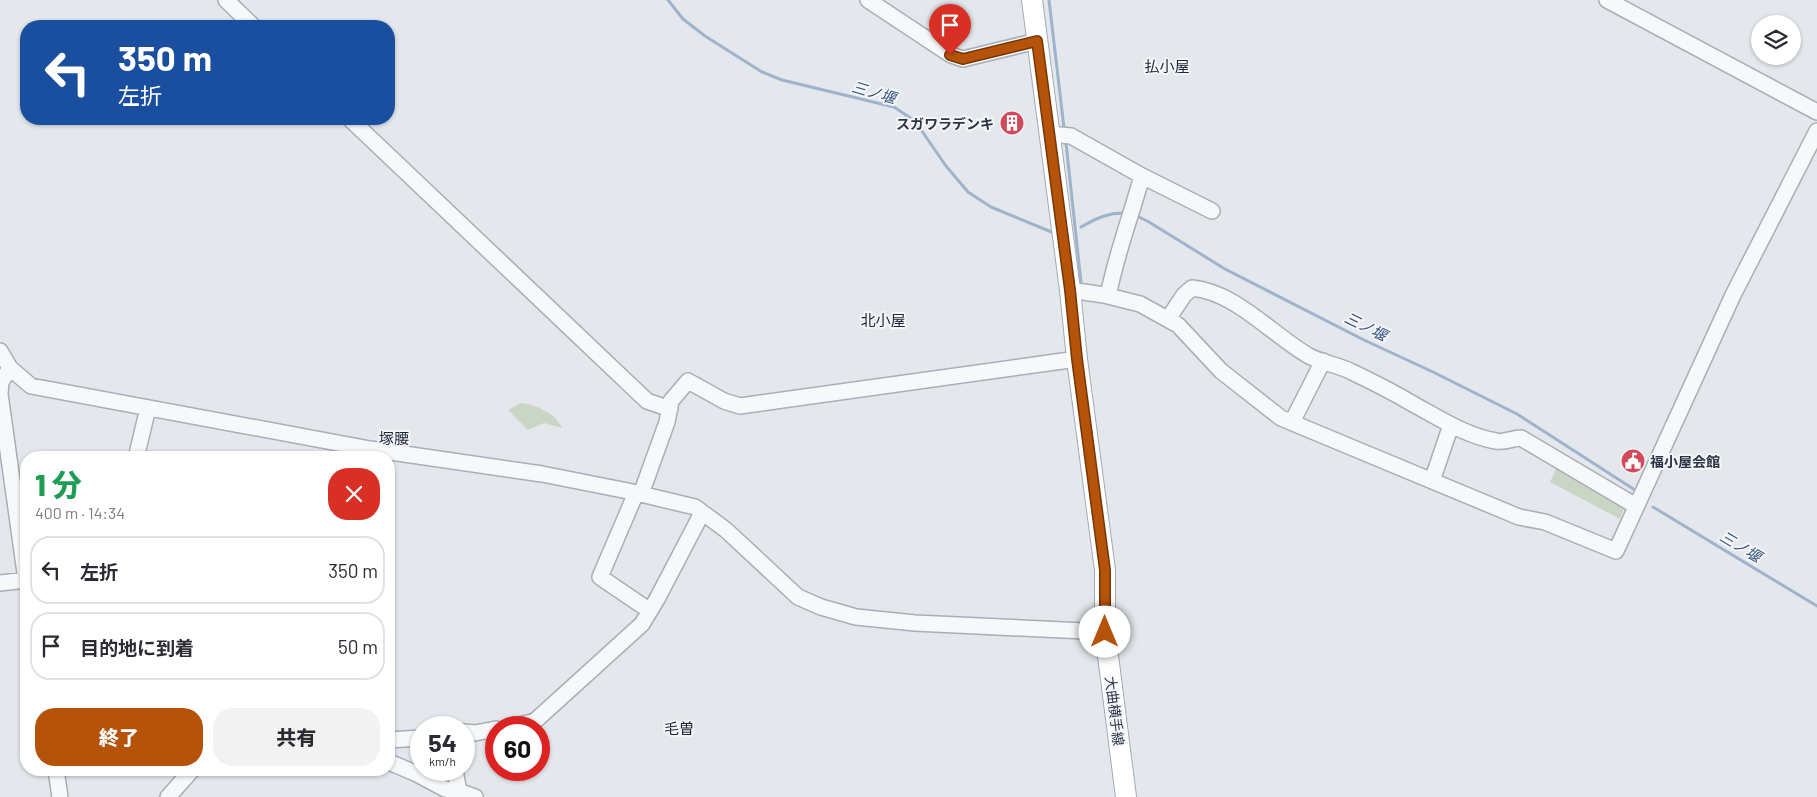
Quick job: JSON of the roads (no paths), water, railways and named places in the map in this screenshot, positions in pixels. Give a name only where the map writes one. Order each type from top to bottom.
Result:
[{"type":"main road","name":"大曲横手線","points":[[1032,0],[1105,570],[1105,632],[1126,797]]},
{"type":"street","points":[[226,0],[247,20]]},
{"type":"street","points":[[868,0],[950,55],[963,59],[1037,41]]},
{"type":"street","points":[[1606,0],[1817,112]]},
{"type":"street","points":[[356,125],[647,402],[670,409]]},
{"type":"street","points":[[1070,290],[1108,296],[1140,304],[1178,325],[1221,372],[1281,418],[1519,517],[1545,522],[1616,551],[1732,296],[1817,131]]},
{"type":"street","points":[[1050,134],[1071,136],[1142,176],[1212,211]]},
{"type":"street","points":[[1108,296],[1114,264],[1142,176]]},
{"type":"street","points":[[1168,320],[1184,295],[1192,288],[1202,289],[1224,298],[1251,314],[1310,356],[1348,370],[1451,425],[1495,441],[1505,442],[1513,438],[1521,438],[1636,506]]},
{"type":"street","points":[[0,351],[10,368],[31,386],[384,451]]},
{"type":"street","points":[[650,611],[600,577],[638,493],[667,422],[672,401],[688,381],[724,402],[740,406],[1077,359]]},
{"type":"street","points":[[1292,422],[1323,361]]},
{"type":"street","points":[[10,368],[1,382],[0,394],[20,537]]},
{"type":"street","points":[[138,451],[148,408]]},
{"type":"street","points":[[1432,481],[1451,425]]},
{"type":"street","points":[[395,453],[542,474],[638,493],[695,507],[726,530],[798,596],[821,607],[856,617],[915,623],[1105,632]]},
{"type":"street","points":[[541,716],[642,624],[702,513]]},
{"type":"street","points":[[0,584],[20,581]]},
{"type":"street","points":[[395,740],[410,739]]},
{"type":"street","points":[[395,765],[445,789],[475,797]]},
{"type":"street","points":[[57,776],[60,797]]},
{"type":"street","points":[[168,797],[187,776]]},
{"type":"street","points":[[457,781],[459,792]]},
{"type":"waterway","name":"三ノ堰","points":[[668,0],[683,19],[705,36],[762,72],[782,80],[894,107],[915,121],[946,166],[968,192],[991,207],[1054,233]]},
{"type":"waterway","points":[[1049,0],[1064,128]]},
{"type":"waterway","points":[[1066,143],[1081,282]]},
{"type":"waterway","name":"三ノ堰","points":[[1081,227],[1103,216],[1127,213]]},
{"type":"waterway","name":"三ノ堰","points":[[1135,215],[1225,269],[1364,340],[1517,414],[1635,490]]},
{"type":"waterway","name":"三ノ堰","points":[[1653,507],[1817,606]]},
{"type":"place","name":"スガワラデンキ","points":[[1012,123]]},
{"type":"place","name":"福小屋会館","points":[[1633,461]]},
{"type":"district","name":"払小屋","points":[[1167,66]]},
{"type":"district","name":"北小屋","points":[[883,320]]},
{"type":"district","name":"塚腰","points":[[394,438]]},
{"type":"district","name":"毛曽","points":[[679,728]]}]
